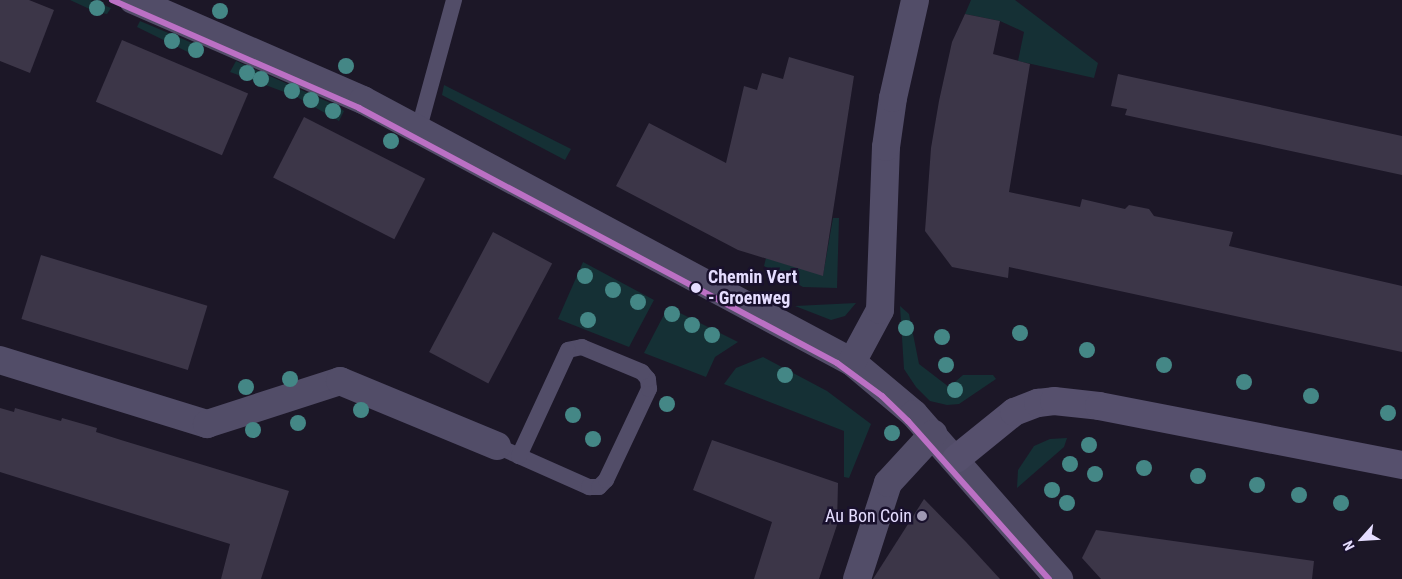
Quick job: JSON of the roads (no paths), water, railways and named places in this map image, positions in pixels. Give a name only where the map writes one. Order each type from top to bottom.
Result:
[{"type":"street","points":[[133,0],[314,78],[418,128],[852,362],[887,389],[933,434],[1059,579]]},
{"type":"street","points":[[852,362],[880,310],[886,147],[893,98],[915,0]]},
{"type":"street","points":[[0,360],[208,424],[340,381],[508,451]]},
{"type":"street","points":[[956,459],[1014,412],[1038,403],[1054,402],[1099,406],[1402,465]]},
{"type":"street","points":[[857,579],[888,483],[933,434]]},
{"type":"lane","points":[[418,128],[454,0]]},
{"type":"lane","points":[[582,347],[642,372],[648,379],[645,397],[606,480],[599,487],[589,487],[508,451],[568,350],[582,347]]},
{"type":"place","name":"Chemin Vert - Groenweg","points":[[696,288]]},
{"type":"place","name":"Au Bon Coin","points":[[922,516]]}]
